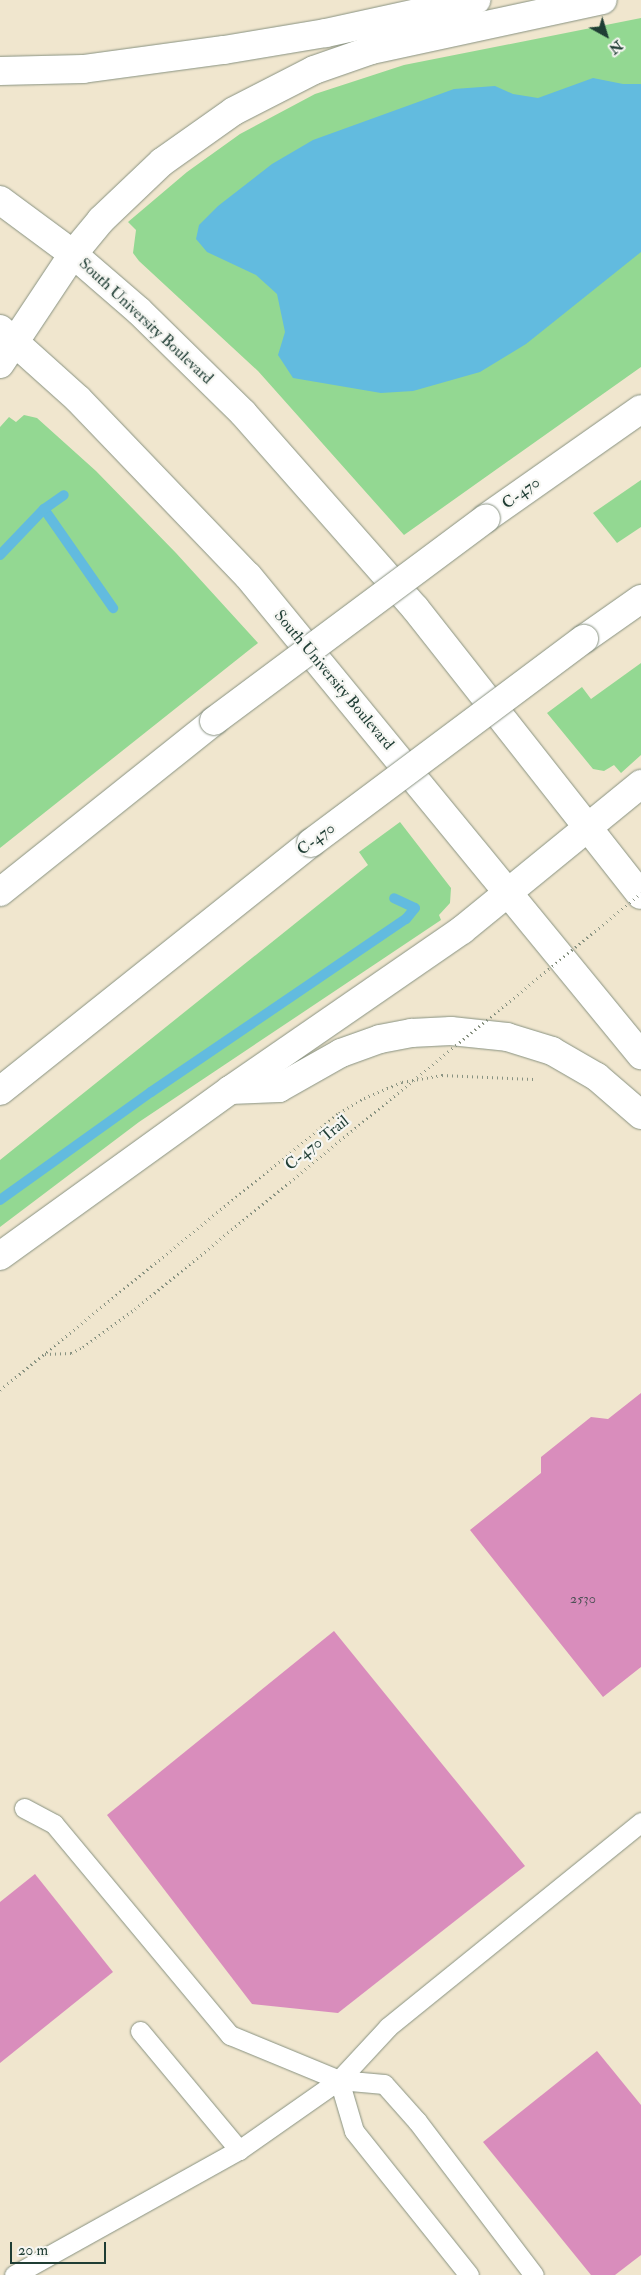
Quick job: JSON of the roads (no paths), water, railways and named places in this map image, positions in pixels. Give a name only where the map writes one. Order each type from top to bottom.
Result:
[{"type":"main road","points":[[0,70],[83,69],[188,55],[326,33],[476,0]]},
{"type":"main road","points":[[0,364],[7,335],[111,209],[162,162],[204,130],[278,86],[332,63],[388,45],[603,0]]},
{"type":"main road","name":"South University Boulevard","points":[[0,200],[73,254],[191,360],[297,472],[415,608],[641,894]]},
{"type":"main road","name":"South University Boulevard","points":[[7,335],[158,479],[241,569],[641,1055]]},
{"type":"main road","name":"C-470","points":[[0,892],[214,720],[486,518],[641,409]]},
{"type":"main road","name":"C-470","points":[[0,1091],[311,843],[584,639],[641,599]]},
{"type":"main road","points":[[0,1256],[230,1090],[510,894],[641,784]]},
{"type":"main road","points":[[230,1090],[279,1088],[341,1053],[380,1039],[411,1033],[451,1031],[507,1037],[552,1052],[598,1077],[641,1115]]},
{"type":"lane","points":[[24,1808],[54,1824],[230,2035],[339,2080],[384,2084],[417,2122],[534,2275]]},
{"type":"lane","points":[[14,2275],[239,2150],[339,2080],[388,2027],[641,1822]]},
{"type":"lane","points":[[140,2031],[239,2150]]},
{"type":"lane","points":[[339,2080],[354,2130],[469,2275]]},
{"type":"water","points":[[593,78],[623,84],[641,84],[641,252],[526,344],[480,372],[413,391],[381,393],[293,378],[278,355],[285,332],[277,294],[256,275],[207,252],[196,239],[199,225],[218,206],[272,164],[313,140],[454,89],[495,86],[513,94],[538,98]]},
{"type":"waterway","points":[[0,555],[44,509],[64,495]]},
{"type":"waterway","points":[[44,509],[113,608]]},
{"type":"waterway","points":[[0,1200],[151,1092],[406,919],[415,908],[394,898]]}]
